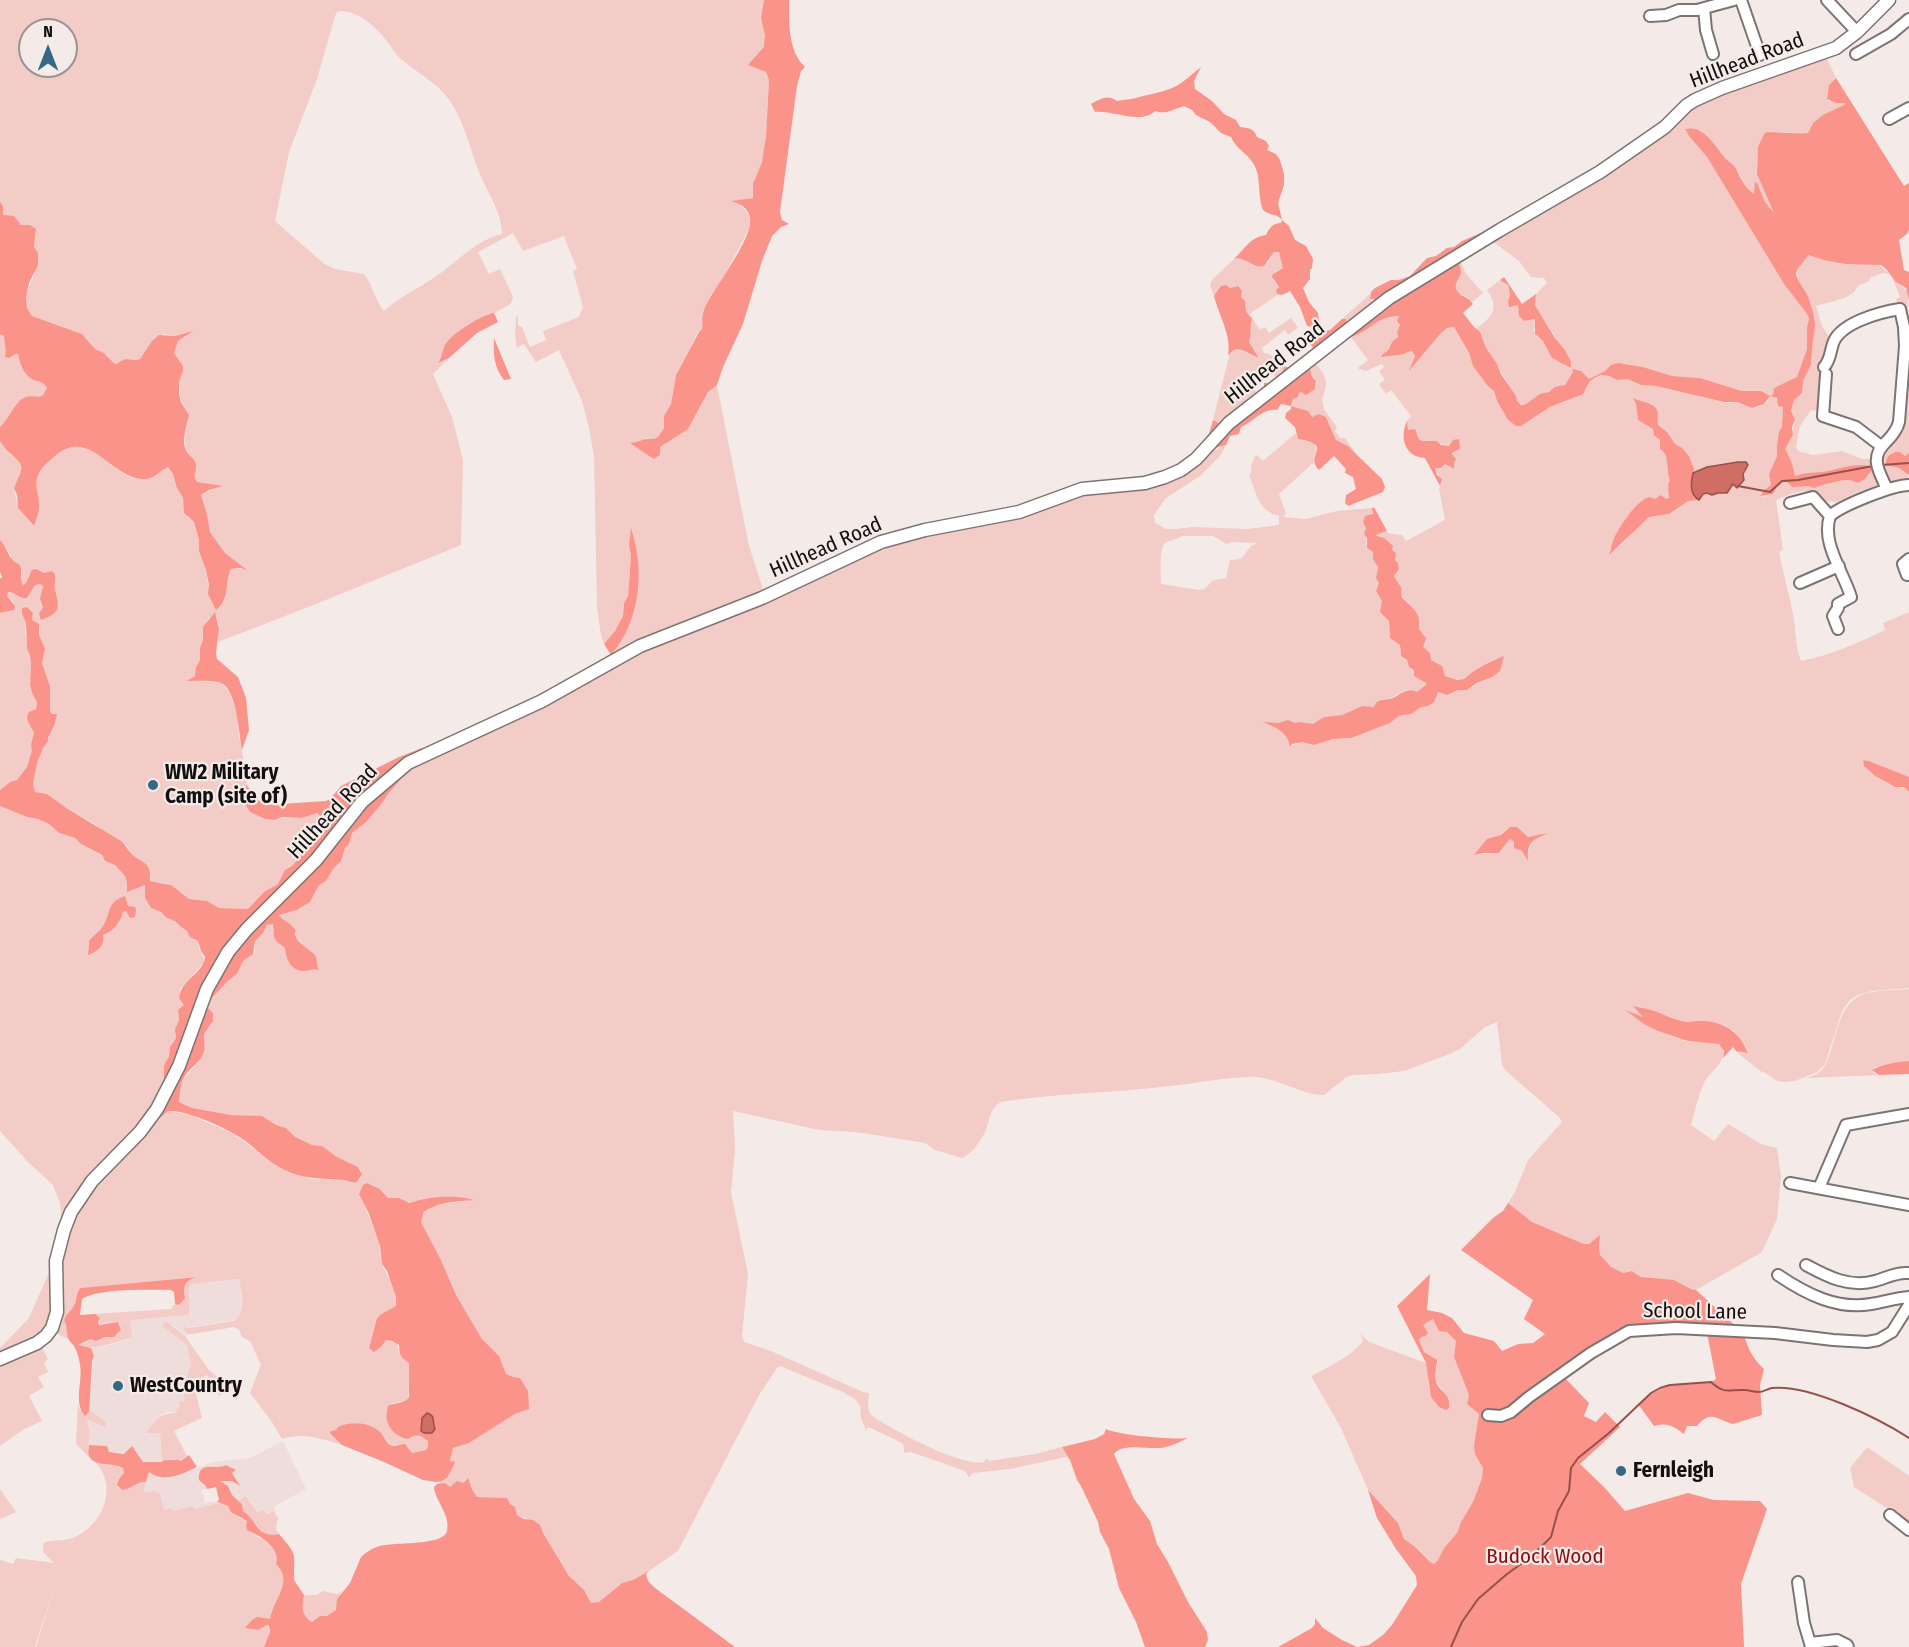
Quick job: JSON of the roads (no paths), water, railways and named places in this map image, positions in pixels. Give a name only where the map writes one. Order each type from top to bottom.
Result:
[{"type":"street","points":[[1650,16],[1704,8],[1734,0]]},
{"type":"street","points":[[1741,0],[1760,55]]},
{"type":"street","points":[[1827,0],[1857,33]]},
{"type":"street","name":"Hillhead Road","points":[[0,1359],[37,1343],[52,1328],[57,1312],[56,1261],[71,1212],[92,1181],[140,1132],[157,1109],[183,1054],[207,989],[228,952],[247,928],[321,854],[362,802],[411,761],[542,700],[640,646],[762,598],[881,542],[918,532],[1019,512],[1082,489],[1144,483],[1176,473],[1196,459],[1229,423],[1382,303],[1490,236],[1600,172],[1665,128],[1695,100],[1722,88],[1834,49],[1857,33],[1889,0]]},
{"type":"street","points":[[1704,8],[1706,30],[1713,54]]},
{"type":"street","points":[[1856,54],[1891,34],[1909,19]]},
{"type":"street","points":[[1889,119],[1909,108]]},
{"type":"street","points":[[1881,446],[1856,427],[1821,419],[1825,371],[1835,333],[1898,304],[1903,318],[1905,339],[1905,401],[1898,426],[1892,437],[1881,446],[1877,453],[1877,466],[1887,489]]},
{"type":"street","points":[[1838,629],[1833,616],[1838,604],[1851,597],[1828,535],[1827,523],[1830,516],[1834,512],[1887,489],[1909,485]]},
{"type":"street","points":[[1790,503],[1813,497],[1830,516]]},
{"type":"street","points":[[1907,575],[1903,564],[1909,559]]},
{"type":"street","points":[[1800,583],[1839,566]]},
{"type":"street","points":[[1819,1188],[1846,1125],[1909,1114]]},
{"type":"street","points":[[1790,1183],[1909,1205]]},
{"type":"street","points":[[1810,1269],[1857,1286],[1898,1273],[1909,1272]]},
{"type":"street","points":[[1778,1275],[1813,1296],[1835,1303],[1856,1306],[1909,1297]]},
{"type":"street","name":"School Lane","points":[[1488,1415],[1501,1416],[1511,1412],[1591,1353],[1629,1331],[1687,1329],[1775,1333],[1867,1342],[1878,1340],[1892,1332],[1909,1305]]},
{"type":"street","points":[[1890,1515],[1909,1530]]},
{"type":"street","points":[[1798,1581],[1804,1623],[1810,1645],[1837,1640],[1848,1647]]},
{"type":"waterway","points":[[1882,465],[1909,463]]},
{"type":"waterway","points":[[1783,481],[1873,466]]},
{"type":"waterway","points":[[1738,486],[1770,492],[1782,481]]},
{"type":"waterway","points":[[1451,1647],[1462,1622],[1478,1599],[1532,1556],[1551,1537],[1558,1511],[1569,1491],[1571,1468],[1578,1458],[1609,1433],[1651,1393],[1660,1388],[1670,1385],[1711,1382],[1727,1391],[1759,1392],[1772,1388],[1805,1391],[1862,1412],[1909,1438]]},
{"type":"place","name":"WW2 Military Camp (site of)","points":[[153,785]]},
{"type":"place","name":"WestCountry","points":[[118,1386]]},
{"type":"place","name":"Fernleigh","points":[[1621,1471]]},
{"type":"park label","name":"Budock Wood","points":[[1545,1557]]}]
